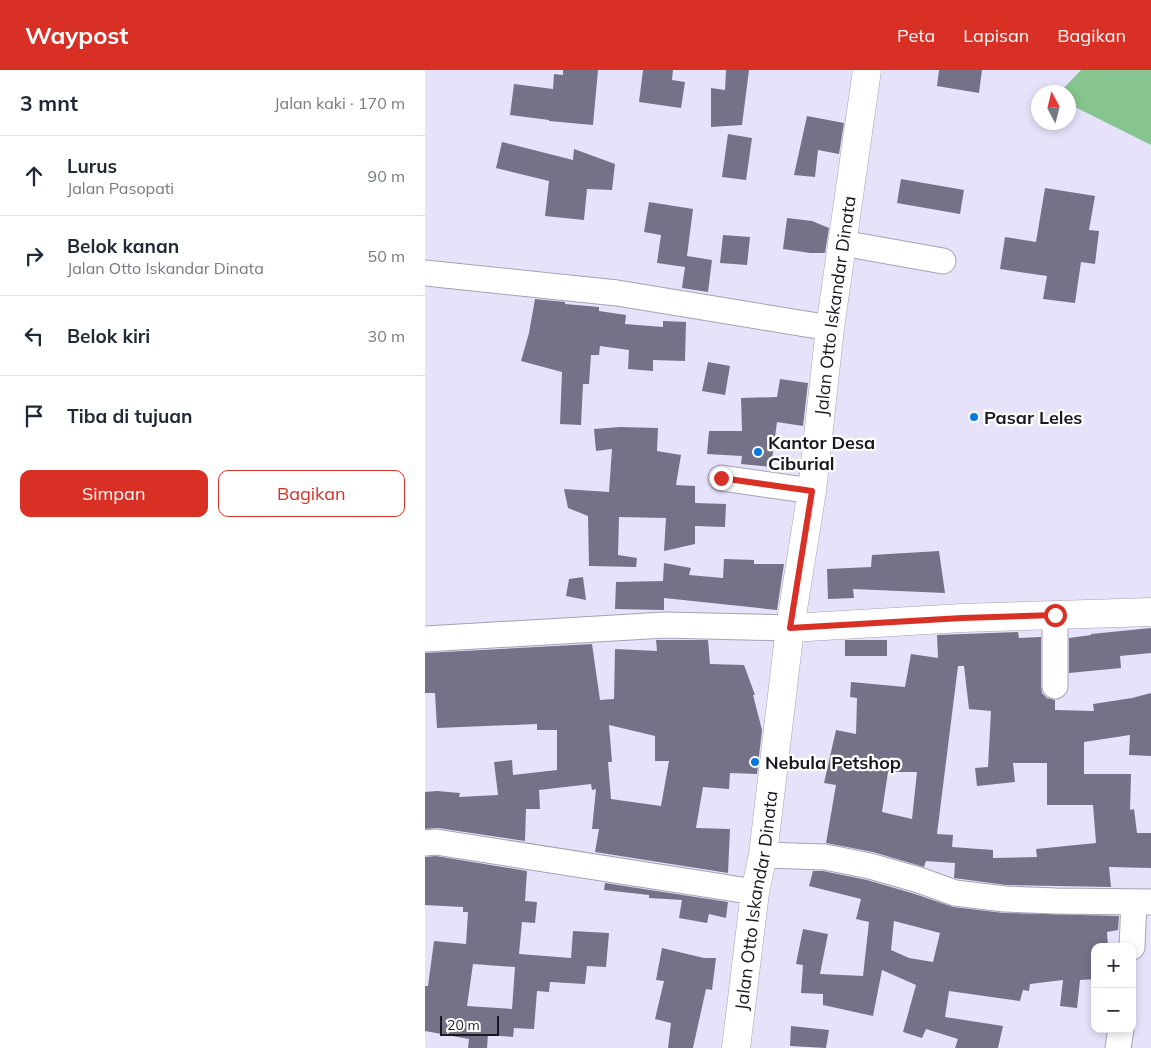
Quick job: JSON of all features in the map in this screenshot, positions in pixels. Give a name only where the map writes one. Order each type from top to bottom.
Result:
[{"type":"main road","name":"Jalan Otto Iskandar Dinata","points":[[735,1048],[755,892],[763,855],[790,628],[812,491],[830,328],[867,70]]},
{"type":"main road","points":[[790,628],[962,618],[1151,612]]},
{"type":"street","points":[[842,243],[943,261]]},
{"type":"street","points":[[425,273],[617,293],[830,328]]},
{"type":"street","points":[[721,478],[812,491]]},
{"type":"street","points":[[1055,615],[1055,686]]},
{"type":"street","points":[[425,639],[665,625],[790,628]]},
{"type":"street","points":[[425,843],[436,842],[755,892]]},
{"type":"street","points":[[763,855],[825,857],[870,866],[955,893],[1005,899],[1142,902],[1133,943]]},
{"type":"street","points":[[1118,1048],[1120,1033]]},
{"type":"green space","points":[[1081,70],[1151,70],[1151,145],[1076,108],[1076,85],[1067,85]]},
{"type":"building","points":[[563,70],[598,70],[593,125],[510,115],[514,84],[553,89],[554,74],[563,75]]},
{"type":"building","points":[[643,70],[673,70],[672,80],[685,82],[681,108],[639,102]]},
{"type":"building","points":[[726,70],[749,70],[742,125],[711,127],[711,88],[725,90]]},
{"type":"building","points":[[939,70],[982,70],[979,93],[937,86]]},
{"type":"building","points":[[807,116],[844,123],[839,154],[818,150],[815,177],[794,175]]},
{"type":"building","points":[[728,134],[752,138],[746,180],[722,177]]},
{"type":"building","points":[[502,142],[573,160],[574,149],[615,164],[612,190],[587,189],[584,220],[545,216],[549,181],[496,168]]},
{"type":"building","points":[[901,179],[964,190],[960,214],[897,203]]},
{"type":"building","points":[[1045,188],[1095,196],[1089,230],[1099,231],[1095,264],[1081,262],[1075,303],[1043,299],[1047,276],[1000,269],[1005,237],[1036,242]]},
{"type":"building","points":[[649,202],[693,209],[687,256],[712,260],[708,292],[682,288],[685,267],[657,263],[661,235],[644,232]]},
{"type":"building","points":[[787,218],[812,221],[829,228],[825,253],[783,249]]},
{"type":"building","points":[[723,235],[750,237],[747,265],[720,263]]},
{"type":"building","points":[[535,299],[599,307],[599,311],[626,315],[625,324],[663,327],[663,321],[686,322],[685,361],[653,360],[653,371],[628,369],[629,350],[600,346],[599,355],[591,355],[589,384],[583,384],[581,425],[560,424],[562,372],[521,361],[529,333]]},
{"type":"building","points":[[708,362],[730,366],[725,395],[702,391]]},
{"type":"building","points":[[780,379],[808,383],[803,426],[777,422],[771,467],[741,464],[742,456],[707,454],[709,431],[742,431],[741,398],[777,397]]},
{"type":"building","points":[[620,427],[658,428],[657,451],[681,455],[676,485],[695,486],[695,503],[726,504],[725,527],[695,526],[695,544],[664,551],[666,518],[619,517],[618,555],[637,558],[636,567],[589,566],[588,516],[568,508],[564,489],[609,492],[612,449],[596,451],[594,429]]},
{"type":"building","points":[[939,551],[945,593],[853,589],[854,598],[828,599],[827,569],[871,567],[872,555]]},
{"type":"building","points":[[724,559],[754,560],[754,564],[784,564],[777,610],[664,598],[664,610],[615,609],[616,582],[663,581],[664,563],[691,568],[689,575],[723,578]]},
{"type":"building","points":[[583,577],[586,600],[566,596],[569,579]]},
{"type":"building","points":[[1151,628],[1151,653],[1120,656],[1121,668],[1069,673],[1069,638]]},
{"type":"building","points":[[1018,632],[1019,638],[1041,637],[1042,693],[1047,698],[1055,700],[1055,710],[1094,711],[1093,704],[1151,693],[1151,756],[1129,755],[1130,735],[1084,742],[1084,774],[1131,774],[1130,810],[1134,809],[1137,833],[1151,833],[1151,868],[1109,867],[1111,887],[1006,885],[954,878],[955,863],[926,861],[924,867],[873,852],[826,843],[836,785],[824,783],[836,730],[856,734],[857,698],[850,697],[851,682],[905,687],[911,654],[938,658],[937,635]],"holes":[[[958,666],[964,666],[969,709],[991,711],[988,767],[975,768],[977,786],[1015,782],[1013,763],[1047,763],[1047,805],[1093,805],[1096,843],[1036,849],[1037,857],[993,858],[993,850],[952,847],[953,835],[937,834]],[[888,772],[917,772],[912,819],[882,812]]]},
{"type":"building","points":[[656,640],[708,640],[710,664],[744,665],[755,695],[753,695],[762,730],[757,774],[730,773],[729,789],[703,787],[696,828],[730,829],[728,873],[595,852],[599,829],[592,829],[596,789],[592,790],[591,784],[539,790],[540,809],[526,809],[525,841],[438,828],[425,829],[425,792],[460,793],[459,797],[498,795],[494,762],[512,760],[513,775],[557,770],[557,730],[537,730],[537,724],[437,728],[435,693],[425,693],[425,653],[592,644],[600,700],[614,699],[615,649],[657,651]],"holes":[[[609,725],[655,736],[655,761],[669,761],[661,806],[611,799],[608,762],[612,762]]]},
{"type":"building","points":[[845,640],[887,640],[887,656],[845,656]]},
{"type":"building","points":[[436,856],[527,871],[525,901],[537,902],[535,923],[522,922],[519,954],[571,958],[573,931],[609,933],[606,967],[587,966],[585,984],[550,982],[549,992],[537,991],[534,1029],[514,1028],[513,1037],[488,1035],[487,1048],[468,1048],[469,1039],[425,1031],[425,986],[428,986],[434,941],[466,944],[468,912],[463,912],[463,907],[425,905],[425,857]],"holes":[[[473,964],[515,967],[512,1009],[467,1006]]]},
{"type":"building","points":[[813,871],[823,871],[867,880],[953,907],[1004,913],[1119,916],[1118,930],[1107,932],[1108,943],[1091,943],[1091,979],[1080,980],[1077,1008],[1060,1006],[1063,980],[1030,984],[1029,991],[1023,990],[1020,1001],[949,991],[945,1017],[1003,1026],[998,1048],[955,1048],[958,1039],[926,1029],[922,1038],[903,1032],[916,985],[882,970],[873,1016],[823,1005],[823,994],[801,993],[803,965],[796,964],[803,929],[828,934],[820,974],[863,976],[869,922],[856,919],[861,899],[809,886]],"holes":[[[894,921],[940,933],[933,962],[909,958],[891,950]]]},
{"type":"building","points":[[605,883],[728,902],[726,918],[709,914],[707,923],[679,918],[682,900],[649,898],[649,895],[604,890]]},
{"type":"building","points":[[662,948],[704,958],[716,958],[712,990],[706,989],[693,1048],[668,1048],[671,1023],[655,1019],[664,981],[656,980]]},
{"type":"building","points":[[791,1026],[829,1030],[826,1048],[790,1046]]},
{"type":"place","name":"Pasar Leles","points":[[974,417]]},
{"type":"place","name":"Kantor Desa Ciburial","points":[[758,452]]},
{"type":"place","name":"Nebula Petshop","points":[[755,762]]},
{"type":"route","points":[[721,478],[812,491],[790,628],[962,618],[1055,615]]}]
